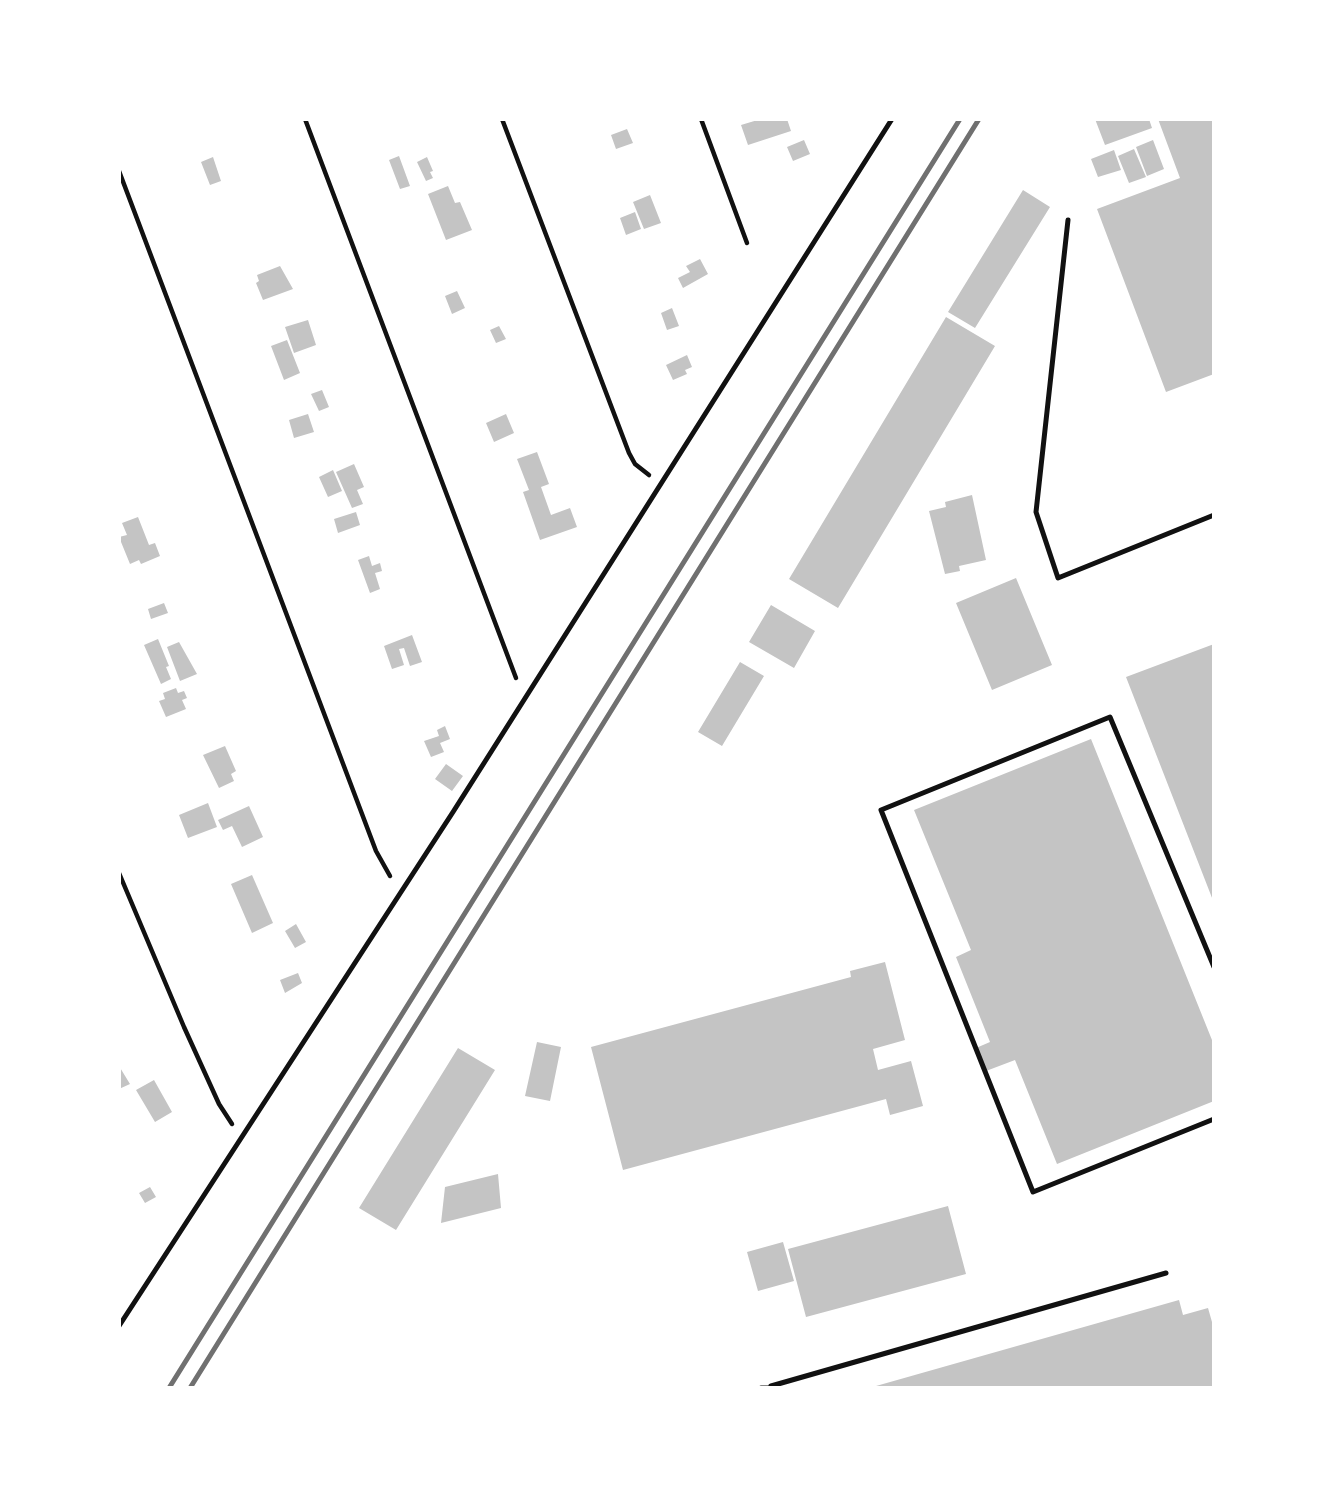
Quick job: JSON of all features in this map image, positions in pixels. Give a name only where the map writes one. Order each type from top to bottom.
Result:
[{"type":"lane","points":[[119,1326],[892,119]]},
{"type":"lane","points":[[1068,220],[1036,512],[1058,578],[1214,515]]},
{"type":"lane","points":[[1214,967],[1111,717],[881,810],[1033,1192],[1214,1119]]},
{"type":"lane","points":[[761,1388],[1166,1273]]},
{"type":"path","points":[[305,119],[523,699]]},
{"type":"path","points":[[502,119],[629,453],[635,464],[659,483]]},
{"type":"path","points":[[701,119],[747,243]]},
{"type":"path","points":[[119,171],[376,851],[399,892]]},
{"type":"path","points":[[119,873],[219,1104]]},
{"type":"building","points":[[761,119],[787,119],[791,131],[748,145],[741,125]]},
{"type":"building","points":[[1095,119],[1149,119],[1152,128],[1105,145]]},
{"type":"building","points":[[1158,119],[1214,119],[1214,374],[1166,392],[1097,209],[1180,178]]},
{"type":"building","points":[[627,129],[633,143],[616,149],[611,135]]},
{"type":"building","points":[[804,140],[810,154],[793,161],[787,147]]},
{"type":"building","points":[[1153,140],[1164,169],[1147,176],[1136,147]]},
{"type":"building","points":[[1134,149],[1146,177],[1129,183],[1118,156]]},
{"type":"building","points":[[1114,150],[1121,170],[1098,177],[1091,159]]},
{"type":"building","points":[[399,156],[410,186],[400,189],[389,160]]},
{"type":"building","points":[[213,157],[221,181],[210,185],[201,162]]},
{"type":"building","points":[[427,157],[433,178],[426,181],[417,162]]},
{"type":"building","points":[[448,186],[455,203],[460,202],[472,230],[446,240],[428,194]]},
{"type":"building","points":[[1023,190],[1050,207],[975,328],[948,312]]},
{"type":"building","points":[[650,195],[661,223],[644,229],[633,202]]},
{"type":"building","points":[[635,212],[641,229],[626,235],[620,218]]},
{"type":"building","points":[[700,259],[708,274],[683,288],[678,278],[690,272],[686,266]]},
{"type":"building","points":[[280,266],[293,289],[263,300],[256,283],[259,281],[257,275]]},
{"type":"building","points":[[457,291],[465,308],[452,314],[445,296]]},
{"type":"building","points":[[672,308],[679,326],[667,330],[661,313]]},
{"type":"building","points":[[946,317],[995,346],[838,608],[789,579]]},
{"type":"building","points":[[308,320],[316,345],[294,353],[285,327]]},
{"type":"building","points":[[499,326],[506,339],[496,343],[490,330]]},
{"type":"building","points":[[287,340],[300,373],[284,380],[271,346]]},
{"type":"building","points":[[687,355],[692,367],[685,370],[687,374],[673,380],[666,365]]},
{"type":"building","points":[[322,390],[329,407],[319,411],[311,394]]},
{"type":"building","points":[[308,414],[314,432],[294,438],[289,420]]},
{"type":"building","points":[[506,414],[514,433],[494,442],[486,423]]},
{"type":"building","points":[[537,452],[549,484],[541,487],[551,515],[570,508],[577,527],[540,540],[523,492],[529,490],[517,459]]},
{"type":"building","points":[[354,464],[364,487],[357,490],[363,504],[352,508],[336,472]]},
{"type":"building","points":[[333,470],[342,491],[328,497],[319,477]]},
{"type":"building","points":[[972,495],[986,560],[959,566],[960,571],[945,574],[929,511],[946,507],[945,502]]},
{"type":"building","points":[[356,512],[360,525],[338,533],[334,519]]},
{"type":"building","points":[[138,517],[149,545],[155,543],[160,556],[141,564],[139,560],[130,564],[119,537],[127,535],[122,523]]},
{"type":"building","points":[[369,556],[372,566],[380,563],[382,571],[375,573],[380,589],[370,593],[358,560]]},
{"type":"building","points":[[1016,578],[1052,665],[992,690],[956,603]]},
{"type":"building","points":[[164,603],[168,613],[151,619],[148,609]]},
{"type":"building","points":[[771,605],[815,631],[794,668],[749,642]]},
{"type":"building","points":[[412,635],[422,662],[410,666],[404,648],[399,649],[404,665],[392,669],[384,646]]},
{"type":"building","points":[[158,639],[169,666],[166,667],[171,679],[161,684],[144,645]]},
{"type":"building","points":[[179,642],[197,674],[180,681],[167,647]]},
{"type":"building","points":[[1214,644],[1214,903],[1126,677]]},
{"type":"building","points":[[740,662],[764,676],[722,746],[698,732]]},
{"type":"building","points":[[176,688],[178,693],[184,691],[187,698],[182,700],[186,709],[166,717],[159,701],[165,699],[163,693]]},
{"type":"building","points":[[445,726],[450,739],[440,743],[444,752],[431,757],[424,741],[439,736],[437,730]]},
{"type":"building","points":[[1091,739],[1214,1045],[1214,1101],[1057,1164],[1015,1060],[986,1071],[976,1048],[990,1042],[956,957],[971,950],[914,810]]},
{"type":"building","points":[[225,746],[236,771],[231,774],[234,781],[219,788],[203,755]]},
{"type":"building","points":[[446,764],[463,776],[452,791],[435,779]]},
{"type":"building","points":[[208,803],[217,827],[188,838],[179,815]]},
{"type":"building","points":[[249,806],[263,837],[242,847],[232,826],[223,830],[218,820]]},
{"type":"building","points":[[252,875],[273,923],[252,933],[231,884]]},
{"type":"building","points":[[296,924],[306,942],[295,948],[285,931]]},
{"type":"building","points":[[885,962],[905,1040],[873,1049],[878,1070],[911,1061],[923,1106],[890,1115],[886,1099],[623,1170],[591,1047],[851,977],[850,971]]},
{"type":"building","points":[[298,973],[302,983],[285,993],[280,980]]},
{"type":"building","points":[[537,1042],[561,1047],[550,1101],[525,1096]]},
{"type":"building","points":[[458,1048],[495,1070],[396,1230],[359,1208]]},
{"type":"building","points":[[119,1066],[130,1084],[119,1089]]},
{"type":"building","points":[[154,1080],[172,1112],[155,1122],[136,1090]]},
{"type":"building","points":[[498,1174],[501,1208],[441,1223],[445,1187]]},
{"type":"building","points":[[150,1187],[156,1197],[145,1203],[139,1193]]},
{"type":"building","points":[[948,1206],[966,1274],[806,1317],[788,1249]]},
{"type":"building","points":[[783,1242],[794,1281],[758,1291],[747,1252]]},
{"type":"building","points":[[1179,1300],[1183,1315],[1208,1308],[1214,1329],[1214,1388],[869,1388]]},
{"type":"railway","points":[[169,1388],[960,119]]},
{"type":"railway","points":[[190,1388],[979,119]]}]
